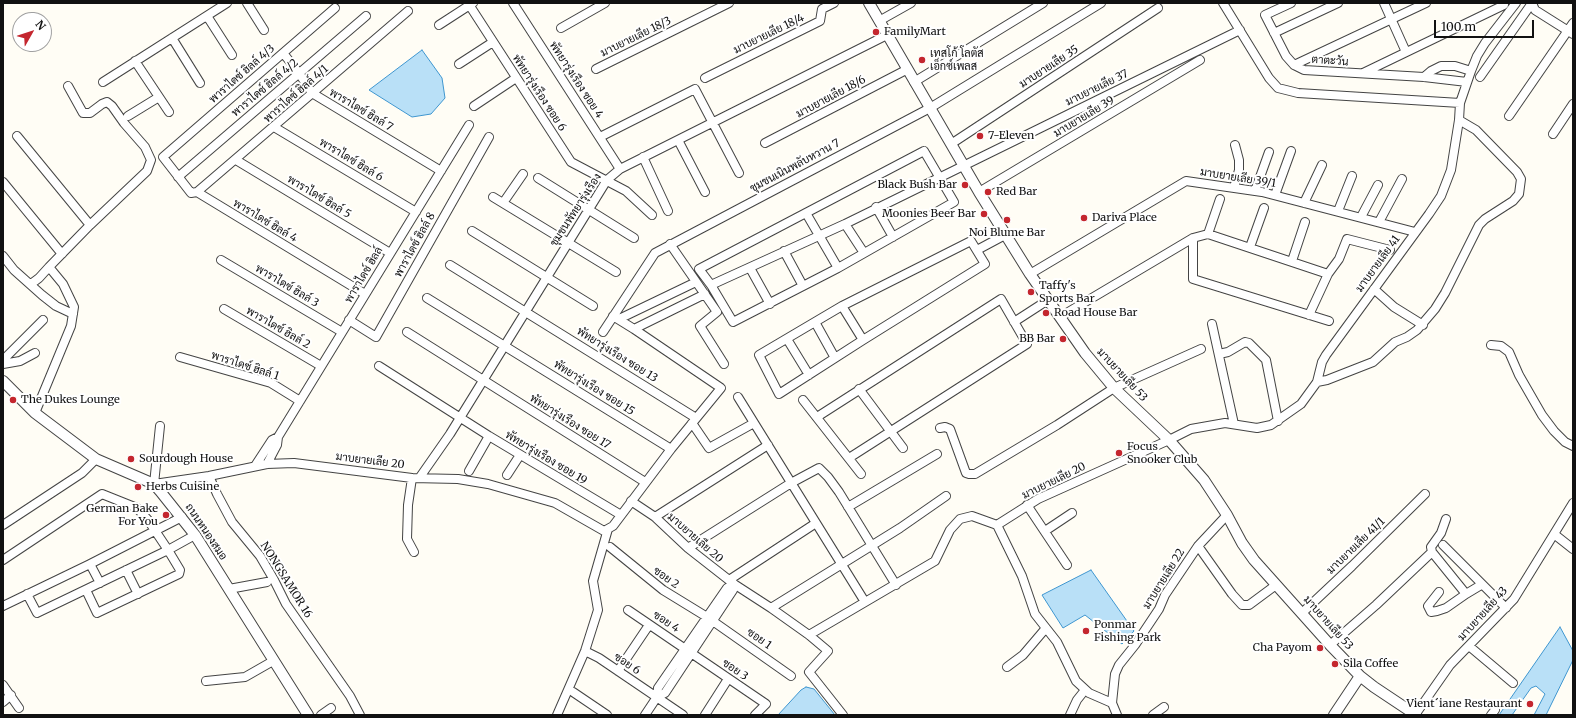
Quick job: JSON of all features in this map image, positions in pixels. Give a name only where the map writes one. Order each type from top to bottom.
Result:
[{"type":"street","points":[[103,82],[227,3]]},
{"type":"street","points":[[247,3],[264,30]]},
{"type":"street","name":"พัทยารุ่งเรือง ซอย 4","points":[[513,3],[620,169]]},
{"type":"street","points":[[561,28],[605,3]]},
{"type":"street","name":"มาบยายเลีย 18/3","points":[[596,69],[729,3]]},
{"type":"street","name":"มาบยายเลีย 18/4","points":[[705,78],[820,21],[822,9],[834,3]]},
{"type":"street","name":"มาบยายเลีย 53","points":[[869,3],[906,70],[979,192],[1030,274],[1085,353],[1114,388],[1169,440],[1204,480],[1254,560],[1330,645],[1360,676],[1415,715]]},
{"type":"street","points":[[879,21],[911,3]]},
{"type":"street","points":[[914,82],[1043,3]]},
{"type":"street","name":"ชุมชนเนินพลับหวาน 7","points":[[603,332],[616,317],[655,252],[930,108],[1101,3]]},
{"type":"street","points":[[1223,3],[1269,78],[1278,88],[1298,93],[1460,103]]},
{"type":"street","points":[[1291,3],[1265,15],[1286,56],[1294,65],[1426,3]]},
{"type":"street","points":[[1274,33],[1338,3]]},
{"type":"street","points":[[1384,3],[1406,52]]},
{"type":"street","points":[[1360,74],[1504,5],[1504,3]]},
{"type":"street","points":[[1516,3],[1532,6],[1570,32]]},
{"type":"street","name":"มาบยายเลีย 41","points":[[1169,440],[1191,429],[1224,423],[1257,428],[1271,425],[1301,404],[1317,382],[1322,362],[1326,355],[1441,196],[1451,170],[1459,120],[1460,103],[1471,71],[1477,56],[1485,43],[1516,3]]},
{"type":"street","points":[[439,25],[470,4]]},
{"type":"street","name":"พัทยารุ่งเรือง ซอย 6","points":[[470,4],[571,162],[626,191],[652,215]]},
{"type":"street","points":[[1480,77],[1532,6]]},
{"type":"street","name":"พาราไดซ์ ฮิลล์ 4/3","points":[[162,157],[335,8]]},
{"type":"street","name":"มาบยายเลีย 35","points":[[951,144],[1158,8]]},
{"type":"street","name":"พาราไดซ์ ฮิลล์ 4/1","points":[[197,192],[408,11]]},
{"type":"street","points":[[207,16],[232,56]]},
{"type":"street","name":"พาราไดซ์ ฮิลล์ 4/2","points":[[178,177],[366,16]]},
{"type":"street","points":[[1509,116],[1570,32],[1573,23]]},
{"type":"street","name":"มาบยายเลีย 37","points":[[711,285],[845,224],[876,207],[964,166],[1240,30]]},
{"type":"street","name":"ชุมชนพัทยารุ่งเรือง","points":[[416,478],[460,418],[607,180],[620,169],[643,157],[887,35]]},
{"type":"street","points":[[172,38],[200,83]]},
{"type":"street","points":[[459,64],[493,42]]},
{"type":"street","name":"พาราไดซ์ ฮิลล์ 7","points":[[283,54],[299,73],[312,94],[441,171]]},
{"type":"street","name":"มาบยายเลีย 39","points":[[979,192],[1200,60]]},
{"type":"street","points":[[135,61],[169,112]]},
{"type":"street","name":"ตาตะวัน","points":[[1294,65],[1304,70],[1424,77],[1467,82]]},
{"type":"street","points":[[1424,77],[1431,71],[1441,66],[1456,66],[1471,71]]},
{"type":"street","name":"มาบยายเลีย 18/6","points":[[765,143],[906,70]]},
{"type":"street","points":[[474,106],[516,78]]},
{"type":"street","points":[[31,284],[39,278],[90,225],[148,171],[151,160],[145,147],[108,102],[102,104],[90,113],[83,113],[68,86]]},
{"type":"street","points":[[600,138],[695,89],[738,172]]},
{"type":"street","points":[[128,116],[159,97]]},
{"type":"street","points":[[1553,134],[1573,104]]},
{"type":"street","points":[[1317,382],[1327,380],[1373,362],[1395,342],[1407,337],[1423,325],[1445,292],[1480,224],[1485,219],[1513,201],[1519,194],[1521,179],[1512,166],[1476,130],[1459,120]]},
{"type":"street","name":"พาราไดซ์ ฮิลล์","points":[[267,464],[277,445],[278,437],[469,125]]},
{"type":"street","name":"พาราไดซ์ ฮิลล์ 6","points":[[274,127],[416,212]]},
{"type":"street","points":[[17,136],[90,225]]},
{"type":"street","name":"พาราไดซ์ ฮิลล์ 8","points":[[349,320],[376,337],[489,137]]},
{"type":"street","points":[[678,140],[705,192]]},
{"type":"street","points":[[1234,188],[1239,170],[1239,160],[1235,145]]},
{"type":"street","points":[[924,151],[954,202],[838,268],[734,322],[699,269],[806,213],[924,151]]},
{"type":"street","points":[[1275,195],[1291,151]]},
{"type":"street","points":[[1255,191],[1269,152]]},
{"type":"street","name":"พาราไดซ์ ฮิลล์ 4","points":[[162,157],[191,193],[197,192],[365,294]]},
{"type":"street","points":[[643,157],[668,210]]},
{"type":"street","name":"พาราไดซ์ ฮิลล์ 5","points":[[236,160],[390,253]]},
{"type":"street","points":[[1304,203],[1322,165]]},
{"type":"street","points":[[503,203],[522,174]]},
{"type":"street","points":[[1338,211],[1352,176]]},
{"type":"street","points":[[538,178],[634,238]]},
{"type":"street","points":[[1379,222],[1402,180]]},
{"type":"street","name":"มาบยายเลีย 39/1","points":[[1030,274],[1186,181],[1275,195],[1415,232]]},
{"type":"street","points":[[3,182],[62,254]]},
{"type":"street","points":[[1361,217],[1378,185]]},
{"type":"street","points":[[493,197],[616,272]]},
{"type":"street","points":[[1208,234],[1220,199]]},
{"type":"street","points":[[876,207],[893,237]]},
{"type":"street","points":[[1250,247],[1264,208]]},
{"type":"street","points":[[806,213],[838,268]]},
{"type":"street","points":[[1292,261],[1305,222]]},
{"type":"street","points":[[845,224],[864,253]]},
{"type":"street","points":[[472,232],[593,306]]},
{"type":"street","points":[[977,250],[1005,234]]},
{"type":"street","points":[[1060,317],[1193,238],[1208,234],[1328,274]]},
{"type":"street","points":[[1193,238],[1194,279],[1329,321]]},
{"type":"street","points":[[1309,315],[1328,274],[1339,259],[1347,239],[1390,250]]},
{"type":"street","points":[[971,241],[977,250],[985,264],[862,340],[779,394],[759,355],[842,306],[971,241]]},
{"type":"street","points":[[670,244],[717,312],[700,326],[724,364]]},
{"type":"street","points":[[784,251],[803,286]]},
{"type":"street","points":[[3,256],[14,270],[42,295],[56,306],[73,314]]},
{"type":"street","name":"พาราไดซ์ ฮิลล์ 3","points":[[221,260],[342,332]]},
{"type":"street","name":"พัทยารุ่งเรือง ซอย 13","points":[[450,265],[526,311],[694,420]]},
{"type":"street","points":[[35,413],[71,326],[74,307],[63,284],[49,267]]},
{"type":"street","points":[[750,268],[770,304]]},
{"type":"street","points":[[616,317],[696,282]]},
{"type":"street","points":[[1374,289],[1394,307],[1423,325]]},
{"type":"street","points":[[634,328],[705,294]]},
{"type":"street","name":"พัทยารุ่งเรือง ซอย 15","points":[[427,298],[671,449]]},
{"type":"street","points":[[817,417],[1001,299],[1027,344],[849,458]]},
{"type":"street","points":[[1014,322],[1048,300]]},
{"type":"street","points":[[842,306],[862,340]]},
{"type":"street","name":"พาราไดซ์ ฮิลล์ 2","points":[[224,309],[321,366]]},
{"type":"street","points":[[557,715],[585,651],[598,610],[593,581],[608,529],[621,515],[671,449],[721,388],[616,317]]},
{"type":"street","points":[[3,360],[43,320]]},
{"type":"street","points":[[814,322],[835,358]]},
{"type":"street","points":[[1212,324],[1234,424]]},
{"type":"street","name":"พัทยารุ่งเรือง ซอย 17","points":[[407,332],[646,482]]},
{"type":"street","points":[[787,339],[810,375]]},
{"type":"street","points":[[1219,354],[1228,352],[1245,342],[1249,343],[1266,360],[1278,421]]},
{"type":"street","points":[[1490,345],[1501,346],[1509,352],[1519,375],[1542,415],[1554,431],[1565,442],[1573,446]]},
{"type":"street","points":[[940,428],[946,427],[950,429],[966,473],[975,474],[1058,425],[1114,388],[1201,349]]},
{"type":"street","points":[[3,364],[20,361],[35,353]]},
{"type":"street","name":"พาราไดซ์ ฮิลล์ 1","points":[[180,358],[271,383],[300,401]]},
{"type":"street","name":"พัทยารุ่งเรือง ซอย 19","points":[[380,366],[489,436],[621,515]]},
{"type":"street","name":"ถนนหนองสมอ","points":[[3,381],[35,413],[96,459],[154,484],[195,535],[308,715]]},
{"type":"street","points":[[859,390],[903,448]]},
{"type":"street","points":[[738,397],[865,602]]},
{"type":"street","points":[[803,400],[861,474]]},
{"type":"street","points":[[694,420],[709,448],[754,423]]},
{"type":"street","points":[[154,484],[160,426]]},
{"type":"street","points":[[469,471],[489,436]]},
{"type":"street","name":"พาราไดซ์ ฮิลล์","points":[[255,466],[272,440],[278,437]]},
{"type":"street","name":"มาบยายเลีย 20","points":[[997,525],[1038,499],[1169,440]]},
{"type":"street","points":[[655,517],[768,445]]},
{"type":"street","points":[[848,508],[937,454]]},
{"type":"street","points":[[507,475],[520,455]]},
{"type":"street","points":[[3,525],[82,473],[96,459]]},
{"type":"street","name":"มาบยายเลีย 20","points":[[154,484],[209,476],[267,464],[296,463],[416,478],[458,479],[521,492],[555,503],[577,514],[604,531],[608,529]]},
{"type":"street","points":[[688,548],[791,483],[819,468],[828,477],[896,585]]},
{"type":"street","name":"NONGSAMOR 16","points":[[209,476],[232,522],[260,556],[286,604],[350,696],[360,715]]},
{"type":"street","points":[[414,552],[407,539],[408,505],[416,478]]},
{"type":"street","points":[[3,560],[102,494],[137,508],[156,531],[180,570],[179,574],[97,613],[86,590]]},
{"type":"street","name":"มาบยายเลีย 41/1","points":[[1302,613],[1425,494]]},
{"type":"street","points":[[771,608],[872,545],[946,496]]},
{"type":"street","name":"มาบยายเลีย 20","points":[[631,501],[655,517],[688,548],[731,582],[809,635],[828,651],[809,672],[843,715]]},
{"type":"street","name":"มาบยายเลีย 43","points":[[1415,715],[1450,665],[1514,599],[1573,503]]},
{"type":"street","points":[[1027,505],[1067,565]]},
{"type":"street","points":[[1044,531],[1072,513]]},
{"type":"street","points":[[809,635],[935,561],[950,530],[960,519],[972,516],[997,525],[1022,576],[1035,614],[1057,642],[1076,682],[1089,693],[1112,703],[1117,715]]},
{"type":"street","name":"มาบยายเลีย 22","points":[[1112,703],[1115,674],[1119,664],[1135,645],[1159,609],[1165,595],[1198,546],[1227,516]]},
{"type":"street","points":[[4,605],[90,564],[182,517]]},
{"type":"street","points":[[1446,519],[1441,533],[1432,543],[1432,552],[1466,594]]},
{"type":"street","points":[[645,715],[657,697],[664,693],[688,650],[733,590],[731,582],[816,523]]},
{"type":"street","points":[[1554,534],[1573,549]]},
{"type":"street","points":[[27,594],[37,613],[168,550],[195,535]]},
{"type":"street","points":[[1443,545],[1481,585],[1506,608]]},
{"type":"street","points":[[1198,546],[1232,594],[1242,605],[1249,605],[1276,585]]},
{"type":"street","name":"ซอย 2","points":[[610,547],[663,590],[710,619]]},
{"type":"street","points":[[1330,645],[1376,605],[1432,552]]},
{"type":"street","points":[[90,564],[100,583]]},
{"type":"street","points":[[126,570],[138,594]]},
{"type":"street","points":[[229,589],[267,582]]},
{"type":"street","points":[[1439,592],[1428,606],[1431,612],[1446,608],[1481,585]]},
{"type":"street","name":"ซอย 4","points":[[628,610],[688,650]]},
{"type":"street","name":"ซอย 1","points":[[710,619],[792,676]]},
{"type":"street","points":[[618,671],[649,625]]},
{"type":"street","points":[[1007,667],[1023,655],[1046,628]]},
{"type":"street","points":[[1469,646],[1513,683]]},
{"type":"street","name":"ซอย 3","points":[[688,650],[766,704],[755,715]]},
{"type":"street","name":"ซอย 6","points":[[585,651],[618,671],[683,715]]},
{"type":"street","points":[[206,681],[245,677],[273,661]]},
{"type":"street","points":[[1334,715],[1360,676]]},
{"type":"street","points":[[705,715],[728,679]]},
{"type":"street","points":[[3,686],[19,708]]},
{"type":"street","points":[[1070,715],[1077,700],[1085,690]]},
{"type":"street","points":[[573,692],[607,715]]},
{"type":"street","points":[[3,702],[11,695]]},
{"type":"street","points":[[1153,715],[1164,707]]},
{"type":"street","points":[[321,715],[331,708]]},
{"type":"water","points":[[422,50],[442,78],[445,98],[431,114],[412,117],[369,90]]},
{"type":"water","points":[[1091,570],[1134,631],[1122,644],[1085,615],[1063,628],[1042,595]]},
{"type":"water","points":[[1560,627],[1573,651],[1573,660],[1546,715],[1534,715],[1545,694],[1536,686],[1531,688],[1512,715],[1499,715]]},
{"type":"water","points":[[806,687],[814,689],[835,715],[778,715],[801,690]]},
{"type":"place","name":"FamilyMart","points":[[876,32]]},
{"type":"place","name":"เทสโก้ โลตัส เอ็กซ์เพลส","points":[[922,60]]},
{"type":"place","name":"7-Eleven","points":[[980,136]]},
{"type":"place","name":"Black Bush Bar","points":[[965,185]]},
{"type":"place","name":"Red Bar","points":[[988,192]]},
{"type":"place","name":"Moonies Beer Bar","points":[[984,214]]},
{"type":"place","name":"Dariva Place","points":[[1084,218]]},
{"type":"place","name":"Noi Blume Bar","points":[[1007,220]]},
{"type":"place","name":"Taffy's Sports Bar","points":[[1031,292]]},
{"type":"place","name":"Road House Bar","points":[[1046,313]]},
{"type":"place","name":"BB Bar","points":[[1063,339]]},
{"type":"place","name":"The Dukes Lounge","points":[[13,400]]},
{"type":"place","name":"Focus Snooker Club","points":[[1119,453]]},
{"type":"place","name":"Sourdough House","points":[[131,459]]},
{"type":"place","name":"Herbs Cuisine","points":[[138,487]]},
{"type":"place","name":"German Bake For You","points":[[166,515]]},
{"type":"place","name":"Ponmar Fishing Park","points":[[1086,631]]},
{"type":"place","name":"Cha Payom","points":[[1320,648]]},
{"type":"place","name":"Sila Coffee","points":[[1335,664]]},
{"type":"place","name":"Vient´iane Restaurant","points":[[1530,704]]}]
